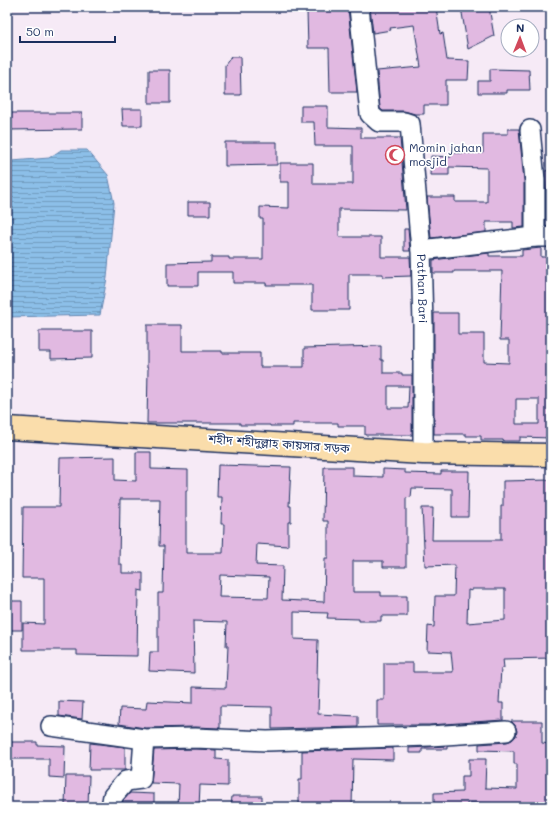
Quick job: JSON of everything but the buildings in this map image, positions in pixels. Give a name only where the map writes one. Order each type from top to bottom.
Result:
[{"type":"main road","name":"শহীদ শহীদুল্লাহ কায়সার সড়ক","points":[[7,417],[423,448],[551,443]]},
{"type":"main road","name":"শহীদ শহীদুল্লাহ কায়সার সড়ক","points":[[7,428],[551,455]]},
{"type":"street","name":"Pathan Bari","points":[[359,7],[370,114],[379,122],[404,122],[410,124],[421,250],[423,325],[423,448]]},
{"type":"street","points":[[421,250],[543,237],[530,130]]},
{"type":"street","points":[[51,726],[144,739],[194,738],[297,741],[337,738],[430,736],[506,731]]},
{"type":"street","points":[[111,807],[113,796],[126,781],[141,779],[144,739]]},
{"type":"water","points":[[61,150],[87,150],[108,175],[114,203],[107,278],[100,315],[7,317],[7,156],[12,161],[49,158]]},
{"type":"place","name":"Momin jahan mosjid","points":[[395,155]]}]
